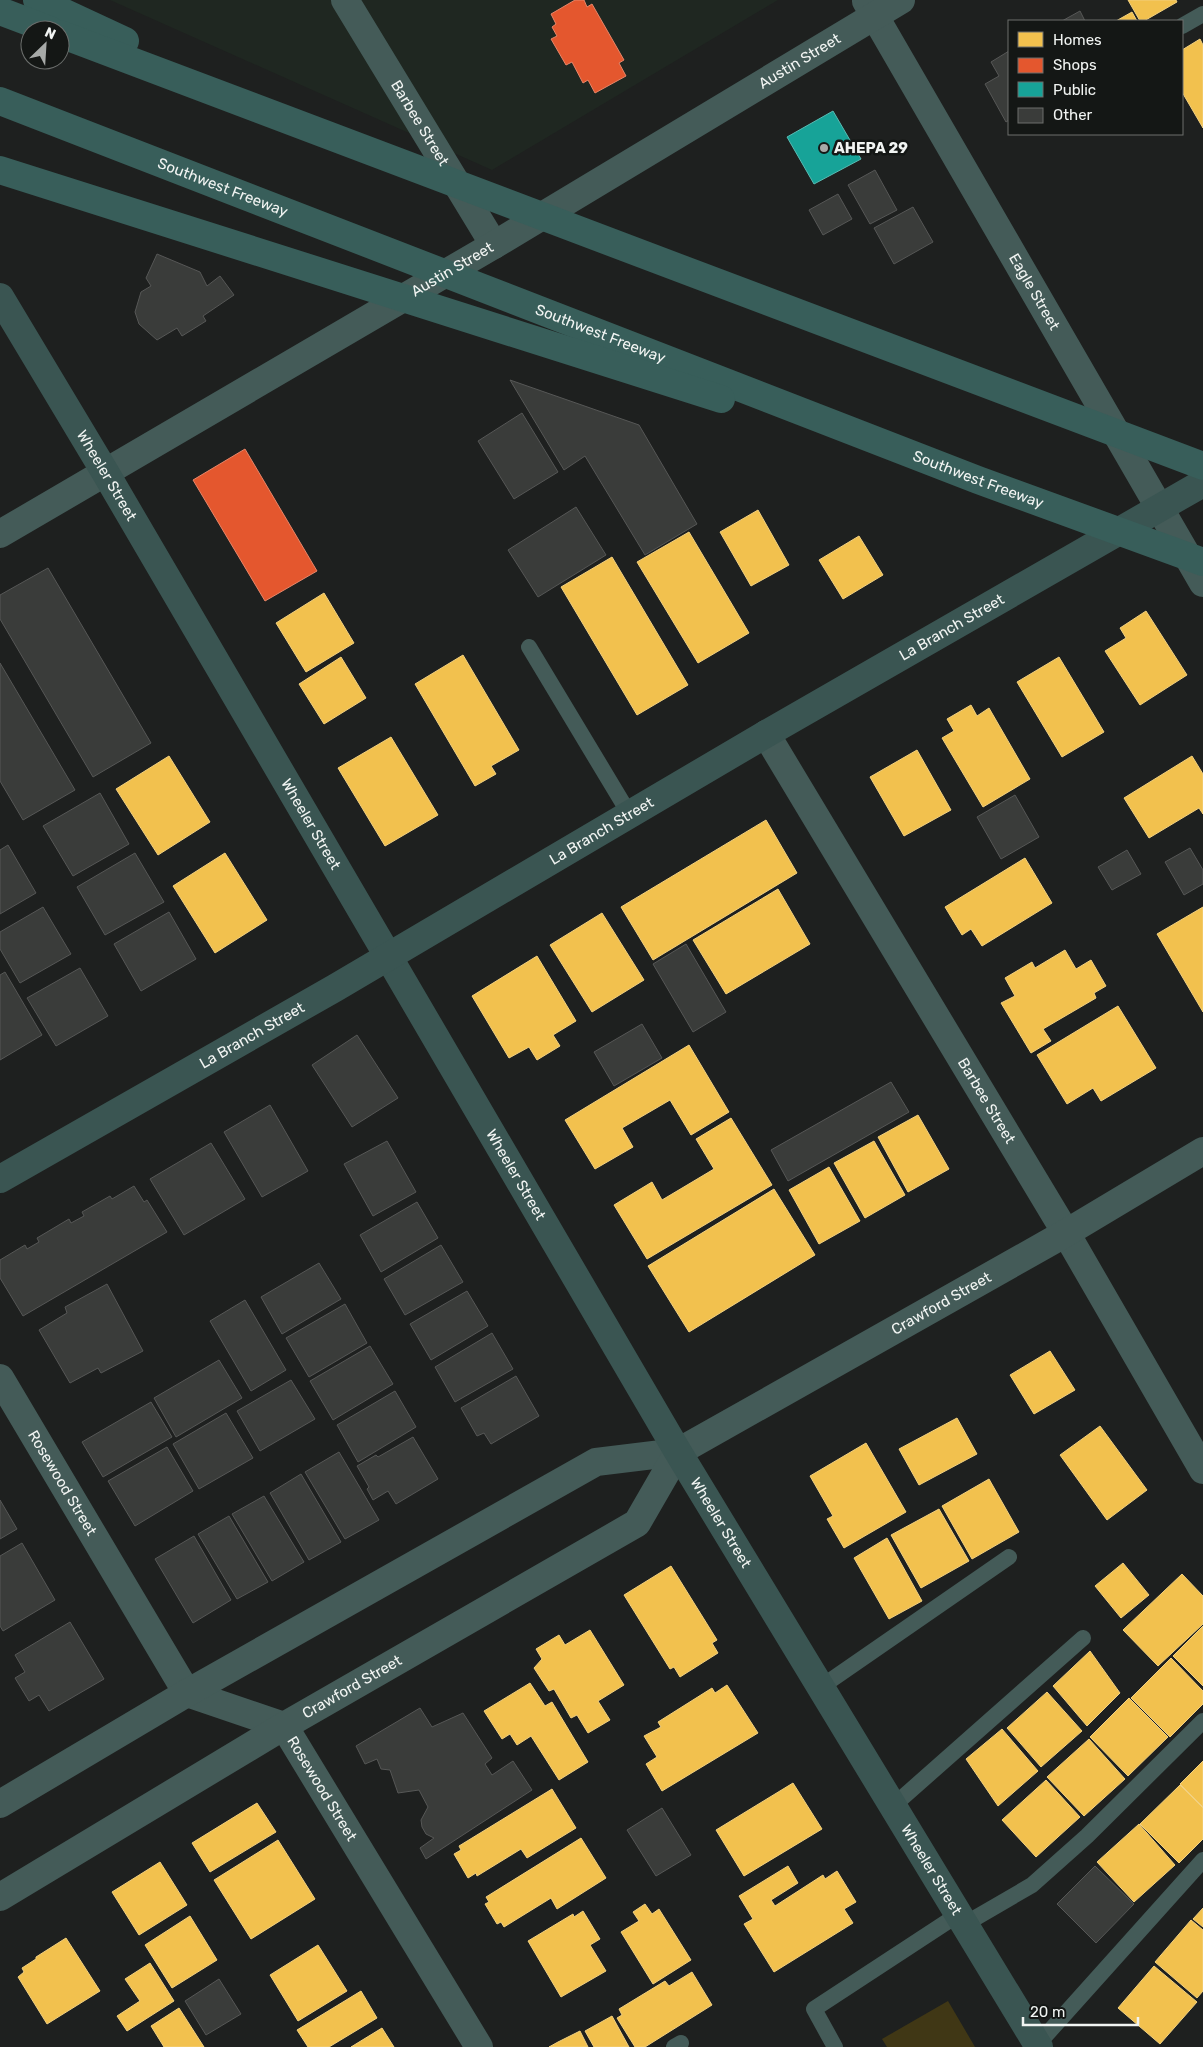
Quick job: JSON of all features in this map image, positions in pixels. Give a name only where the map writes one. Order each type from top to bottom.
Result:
[{"type":"highway","points":[[37,0],[329,135]]},
{"type":"highway","points":[[0,11],[24,20]]},
{"type":"highway","points":[[70,38],[1203,466]]},
{"type":"highway","name":"Southwest Freeway","points":[[0,101],[978,480],[1203,562]]},
{"type":"highway","points":[[0,170],[978,480]]},
{"type":"main road","name":"Wheeler Street","points":[[0,297],[105,472],[678,1452],[1038,2046]]},
{"type":"main road","name":"La Branch Street","points":[[0,1180],[389,957],[766,734],[1203,483]]},
{"type":"street","name":"Barbee Street","points":[[345,0],[494,245]]},
{"type":"street","name":"Austin Street","points":[[0,534],[494,245],[870,8],[901,0]]},
{"type":"street","name":"Eagle Street","points":[[870,8],[1203,584]]},
{"type":"street","name":"Barbee Street","points":[[766,734],[1066,1233],[1203,1470]]},
{"type":"street","name":"Crawford Street","points":[[0,1804],[187,1693],[596,1462],[678,1452],[1066,1233],[1203,1151]]},
{"type":"street","name":"Rosewood Street","points":[[0,1378],[187,1693],[284,1726],[478,2047]]},
{"type":"street","name":"Crawford Street","points":[[0,1897],[284,1726],[637,1523],[678,1452]]},
{"type":"lane","points":[[1183,25],[1203,14]]},
{"type":"lane","points":[[529,647],[630,815]]},
{"type":"lane","points":[[820,1687],[1009,1557]]},
{"type":"lane","points":[[893,1806],[1083,1638]]},
{"type":"lane","points":[[836,2047],[814,2009],[962,1919],[1032,1885],[1087,1836],[1203,1721]]},
{"type":"lane","points":[[1038,2046],[1203,1860]]},
{"type":"shaded area","points":[[110,0],[778,0],[492,170]]},
{"type":"shaded area","points":[[948,2001],[975,2047],[887,2047],[882,2039]]},
{"type":"building: Homes","points":[[1128,0],[1176,0],[1177,2],[1146,20],[1139,20]]},
{"type":"building: Homes","points":[[1132,12],[1136,20],[1118,20]]},
{"type":"building: Homes","points":[[1200,39],[1203,45],[1203,128],[1183,94],[1183,49]]},
{"type":"building: Homes","points":[[758,510],[789,565],[751,586],[720,532]]},
{"type":"building: Homes","points":[[689,532],[749,633],[698,663],[637,562]]},
{"type":"building: Homes","points":[[859,536],[883,575],[843,599],[819,560]]},
{"type":"building: Homes","points":[[612,557],[688,685],[637,715],[561,587]]},
{"type":"building: Homes","points":[[324,593],[354,643],[306,672],[276,623]]},
{"type":"building: Homes","points":[[1146,611],[1187,675],[1140,705],[1105,651],[1126,638],[1120,628]]},
{"type":"building: Homes","points":[[463,655],[519,750],[491,766],[496,774],[475,786],[415,684]]},
{"type":"building: Homes","points":[[341,657],[366,698],[324,724],[299,684]]},
{"type":"building: Homes","points":[[1059,657],[1104,732],[1062,757],[1017,682]]},
{"type":"building: Homes","points":[[971,705],[977,716],[989,708],[1030,779],[983,807],[942,738],[954,731],[947,719]]},
{"type":"building: Homes","points":[[391,737],[438,815],[385,846],[338,768]]},
{"type":"building: Homes","points":[[917,750],[951,810],[904,836],[870,777]]},
{"type":"building: Homes","points":[[169,756],[210,822],[158,855],[116,789]]},
{"type":"building: Homes","points":[[1192,756],[1203,774],[1203,814],[1199,808],[1149,838],[1124,798]]},
{"type":"building: Homes","points":[[766,820],[797,873],[653,960],[621,907]]},
{"type":"building: Homes","points":[[225,853],[267,920],[215,953],[173,886]]},
{"type":"building: Homes","points":[[1025,858],[1052,903],[982,946],[971,929],[962,935],[945,907]]},
{"type":"building: Homes","points":[[778,889],[810,944],[726,994],[693,940]]},
{"type":"building: Homes","points":[[1203,907],[1203,1012],[1157,934]]},
{"type":"building: Homes","points":[[602,913],[644,980],[592,1012],[550,945]]},
{"type":"building: Homes","points":[[1065,950],[1076,969],[1091,960],[1106,986],[1094,993],[1096,998],[1043,1029],[1051,1041],[1031,1053],[1001,1003],[1015,996],[1005,978],[1032,962],[1035,968]]},
{"type":"building: Homes","points":[[537,956],[576,1021],[553,1035],[560,1046],[537,1060],[529,1047],[509,1058],[472,996]]},
{"type":"building: Homes","points":[[1118,1006],[1156,1068],[1101,1101],[1093,1088],[1067,1104],[1037,1055]]},
{"type":"building: Homes","points":[[689,1045],[729,1112],[691,1135],[670,1100],[622,1128],[633,1147],[595,1169],[565,1120]]},
{"type":"building: Homes","points":[[918,1115],[949,1169],[908,1192],[878,1137]]},
{"type":"building: Homes","points":[[731,1118],[772,1185],[647,1259],[614,1205],[652,1182],[662,1200],[714,1169],[696,1139]]},
{"type":"building: Homes","points":[[874,1141],[905,1195],[865,1218],[834,1163]]},
{"type":"building: Homes","points":[[829,1167],[860,1221],[819,1244],[789,1190]]},
{"type":"building: Homes","points":[[774,1189],[815,1255],[689,1332],[648,1266]]},
{"type":"building: Homes","points":[[1050,1351],[1075,1390],[1034,1414],[1010,1375]]},
{"type":"building: Homes","points":[[957,1418],[977,1454],[919,1485],[899,1449]]},
{"type":"building: Homes","points":[[1100,1426],[1147,1490],[1107,1520],[1060,1455]]},
{"type":"building: Homes","points":[[866,1443],[906,1512],[844,1548],[827,1519],[833,1516],[810,1476]]},
{"type":"building: Homes","points":[[989,1479],[1019,1532],[972,1559],[942,1506]]},
{"type":"building: Homes","points":[[939,1509],[969,1561],[921,1588],[891,1535]]},
{"type":"building: Homes","points":[[887,1538],[922,1601],[889,1619],[854,1558]]},
{"type":"building: Homes","points":[[1123,1563],[1149,1595],[1121,1618],[1095,1586]]},
{"type":"building: Homes","points":[[671,1566],[717,1640],[712,1643],[718,1653],[680,1677],[674,1667],[670,1669],[624,1595]]},
{"type":"building: Homes","points":[[1182,1574],[1203,1596],[1203,1624],[1158,1666],[1123,1630]]},
{"type":"building: Homes","points":[[1203,1626],[1203,1686],[1173,1656]]},
{"type":"building: Homes","points":[[590,1630],[624,1685],[598,1701],[610,1720],[588,1733],[577,1715],[571,1718],[554,1689],[549,1691],[534,1668],[542,1659],[536,1649],[559,1635],[565,1645]]},
{"type":"building: Homes","points":[[1090,1651],[1120,1693],[1087,1726],[1053,1686]]},
{"type":"building: Homes","points":[[1171,1658],[1203,1691],[1203,1704],[1170,1737],[1131,1698]]},
{"type":"building: Homes","points":[[530,1683],[545,1706],[552,1702],[588,1762],[559,1780],[531,1736],[517,1745],[510,1734],[502,1739],[484,1711]]},
{"type":"building: Homes","points":[[727,1685],[758,1733],[662,1791],[646,1764],[657,1757],[644,1736],[661,1727],[658,1722],[712,1688],[715,1693]]},
{"type":"building: Homes","points":[[1047,1692],[1082,1731],[1041,1767],[1007,1728]]},
{"type":"building: Homes","points":[[1129,1698],[1168,1737],[1128,1776],[1090,1737]]},
{"type":"building: Homes","points":[[1002,1729],[1038,1771],[998,1806],[966,1759]]},
{"type":"building: Homes","points":[[1089,1739],[1125,1779],[1084,1816],[1047,1777]]},
{"type":"building: Homes","points":[[1203,1761],[1203,1807],[1180,1784]]},
{"type":"building: Homes","points":[[1046,1780],[1080,1817],[1036,1857],[1002,1820]]},
{"type":"building: Homes","points":[[793,1783],[822,1829],[744,1876],[716,1830]]},
{"type":"building: Homes","points":[[1180,1785],[1203,1808],[1203,1839],[1179,1863],[1140,1824]]},
{"type":"building: Homes","points":[[552,1789],[576,1828],[527,1858],[521,1849],[477,1876],[476,1873],[468,1878],[454,1854],[461,1850],[459,1846]]},
{"type":"building: Homes","points":[[257,1803],[276,1832],[210,1872],[192,1843]]},
{"type":"building: Homes","points":[[1139,1824],[1175,1865],[1134,1902],[1097,1862]]},
{"type":"building: Homes","points":[[581,1838],[606,1878],[557,1909],[551,1898],[504,1927],[501,1922],[497,1924],[485,1904],[489,1902],[486,1897]]},
{"type":"building: Homes","points":[[278,1840],[315,1899],[251,1939],[214,1880]]},
{"type":"building: Homes","points":[[160,1862],[187,1905],[139,1935],[112,1892]]},
{"type":"building: Homes","points":[[788,1866],[798,1883],[771,1900],[775,1906],[823,1875],[825,1879],[837,1871],[856,1902],[844,1909],[853,1923],[774,1972],[744,1924],[753,1919],[739,1896]]},
{"type":"building: Homes","points":[[645,1904],[652,1914],[659,1909],[691,1960],[653,1984],[621,1932],[639,1921],[633,1912]]},
{"type":"building: Homes","points":[[1203,1908],[1203,1927],[1193,1919]]},
{"type":"building: Homes","points":[[583,1911],[600,1939],[590,1945],[606,1971],[561,1997],[528,1941],[573,1914],[574,1917]]},
{"type":"building: Homes","points":[[190,1916],[217,1960],[172,1988],[145,1945]]},
{"type":"building: Homes","points":[[1191,1920],[1203,1930],[1203,1991],[1197,1998],[1155,1962]]},
{"type":"building: Homes","points":[[66,1938],[100,1991],[47,2024],[18,1977],[24,1972],[22,1968]]},
{"type":"building: Homes","points":[[318,1945],[347,1991],[298,2021],[270,1975]]},
{"type":"building: Homes","points":[[150,1963],[174,2001],[127,2031],[117,2016],[140,2001],[125,1979]]},
{"type":"building: Homes","points":[[1154,1966],[1197,2002],[1160,2044],[1118,2008]]},
{"type":"building: Homes","points":[[692,1972],[712,2005],[645,2047],[635,2047],[617,2018],[622,2015],[619,2009],[665,1981],[669,1986]]},
{"type":"building: Homes","points":[[361,1991],[377,2018],[329,2047],[308,2047],[297,2030]]},
{"type":"building: Homes","points":[[179,2008],[204,2047],[164,2047],[151,2026]]},
{"type":"building: Homes","points":[[612,2016],[629,2047],[594,2047],[585,2031]]},
{"type":"building: Homes","points":[[382,2028],[394,2047],[351,2047]]},
{"type":"building: Homes","points":[[580,2031],[588,2047],[549,2047],[558,2042]]},
{"type":"building: Shops","points":[[575,0],[584,0],[587,7],[592,4],[624,60],[619,63],[626,76],[595,93],[588,80],[583,83],[572,62],[566,65],[551,39],[557,36],[552,27],[556,24],[551,14]]},
{"type":"building: Shops","points":[[245,449],[317,571],[265,601],[193,480]]},
{"type":"building: Public","name":"AHEPA 29","points":[[833,111],[861,159],[814,184],[787,137]]},
{"type":"building: Other","points":[[1080,11],[1084,20],[1064,20]]},
{"type":"building: Other","points":[[1008,52],[1008,121],[1006,122],[985,84],[999,76],[991,62]]},
{"type":"building: Other","points":[[875,170],[897,210],[870,224],[848,185]]},
{"type":"building: Other","points":[[838,194],[852,219],[823,235],[809,210]]},
{"type":"building: Other","points":[[913,207],[933,242],[894,264],[874,228]]},
{"type":"building: Other","points":[[157,254],[200,272],[207,286],[220,276],[234,295],[203,316],[206,321],[182,336],[177,328],[157,340],[139,324],[135,312],[141,292],[151,286],[146,278]]},
{"type":"building: Other","points":[[510,380],[639,425],[697,524],[645,555],[585,456],[564,470]]},
{"type":"building: Other","points":[[522,413],[558,472],[514,499],[478,441]]},
{"type":"building: Other","points":[[576,507],[606,555],[538,597],[508,550]]},
{"type":"building: Other","points":[[48,568],[151,743],[93,777],[0,619],[0,595]]},
{"type":"building: Other","points":[[0,663],[75,790],[23,820],[0,781]]},
{"type":"building: Other","points":[[100,793],[129,844],[73,876],[43,826]]},
{"type":"building: Other","points":[[1015,795],[1039,837],[1001,859],[977,817]]},
{"type":"building: Other","points":[[8,845],[36,893],[0,914],[0,850]]},
{"type":"building: Other","points":[[1190,848],[1203,870],[1203,884],[1184,895],[1165,862]]},
{"type":"building: Other","points":[[1127,850],[1141,874],[1112,890],[1098,867]]},
{"type":"building: Other","points":[[135,853],[164,902],[105,935],[77,887]]},
{"type":"building: Other","points":[[43,907],[71,954],[20,983],[0,949],[0,932]]},
{"type":"building: Other","points":[[169,912],[196,959],[141,991],[114,944]]},
{"type":"building: Other","points":[[686,944],[726,1012],[693,1032],[653,964]]},
{"type":"building: Other","points":[[80,968],[108,1016],[56,1046],[27,998]]},
{"type":"building: Other","points":[[5,972],[42,1035],[0,1060],[0,975]]},
{"type":"building: Other","points":[[642,1024],[662,1058],[614,1086],[594,1052]]},
{"type":"building: Other","points":[[357,1035],[398,1098],[352,1127],[312,1065]]},
{"type":"building: Other","points":[[891,1082],[909,1112],[788,1181],[771,1150]]},
{"type":"building: Other","points":[[270,1105],[308,1171],[262,1197],[224,1132]]},
{"type":"building: Other","points":[[387,1141],[416,1192],[373,1216],[344,1164]]},
{"type":"building: Other","points":[[211,1143],[245,1199],[184,1235],[150,1179]]},
{"type":"building: Other","points":[[134,1186],[144,1202],[147,1200],[167,1232],[23,1316],[0,1278],[0,1260],[25,1245],[27,1249],[39,1242],[37,1238],[69,1219],[71,1223],[84,1216],[82,1212],[110,1196],[112,1199]]},
{"type":"building: Other","points":[[417,1202],[438,1238],[381,1272],[360,1235]]},
{"type":"building: Other","points":[[441,1245],[463,1282],[405,1315],[384,1279]]},
{"type":"building: Other","points":[[319,1263],[341,1299],[282,1334],[261,1297]]},
{"type":"building: Other","points":[[107,1284],[143,1351],[101,1373],[98,1368],[70,1383],[39,1330],[67,1313],[65,1307]]},
{"type":"building: Other","points":[[467,1291],[488,1326],[431,1360],[410,1324]]},
{"type":"building: Other","points":[[245,1300],[286,1370],[251,1391],[210,1321]]},
{"type":"building: Other","points":[[345,1304],[367,1343],[309,1377],[286,1338]]},
{"type":"building: Other","points":[[492,1333],[513,1369],[455,1402],[435,1367]]},
{"type":"building: Other","points":[[370,1346],[393,1384],[333,1420],[310,1381]]},
{"type":"building: Other","points":[[219,1360],[242,1398],[176,1437],[154,1398]]},
{"type":"building: Other","points":[[516,1376],[539,1416],[491,1444],[484,1433],[477,1436],[461,1408]]},
{"type":"building: Other","points":[[291,1380],[315,1419],[260,1451],[237,1411]]},
{"type":"building: Other","points":[[395,1391],[416,1427],[358,1462],[337,1425]]},
{"type":"building: Other","points":[[151,1402],[172,1437],[103,1477],[82,1442]]},
{"type":"building: Other","points":[[226,1413],[253,1458],[199,1489],[173,1444]]},
{"type":"building: Other","points":[[413,1437],[438,1479],[396,1504],[388,1491],[373,1500],[367,1489],[369,1487],[357,1466],[376,1455],[378,1457]]},
{"type":"building: Other","points":[[167,1447],[193,1491],[135,1526],[108,1481]]},
{"type":"building: Other","points":[[339,1452],[379,1520],[345,1539],[305,1472]]},
{"type":"building: Other","points":[[301,1474],[341,1542],[309,1560],[270,1493]]},
{"type":"building: Other","points":[[264,1496],[304,1562],[272,1581],[232,1514]]},
{"type":"building: Other","points":[[0,1500],[17,1529],[0,1539]]},
{"type":"building: Other","points":[[229,1516],[268,1582],[237,1599],[198,1534]]},
{"type":"building: Other","points":[[194,1536],[231,1600],[193,1623],[155,1559]]},
{"type":"building: Other","points":[[22,1543],[55,1600],[3,1631],[0,1626],[0,1556]]},
{"type":"building: Other","points":[[70,1622],[104,1679],[49,1711],[39,1695],[29,1701],[15,1678],[25,1672],[15,1655]]},
{"type":"building: Other","points":[[420,1708],[432,1727],[463,1713],[492,1758],[485,1764],[492,1775],[513,1761],[532,1790],[426,1859],[420,1848],[434,1838],[426,1834],[422,1827],[421,1820],[428,1807],[419,1790],[398,1793],[390,1770],[381,1769],[377,1759],[365,1764],[356,1746]]},
{"type":"building: Other","points":[[662,1808],[691,1855],[656,1876],[627,1830]]},
{"type":"building: Other","points":[[1095,1866],[1134,1904],[1096,1943],[1057,1904]]},
{"type":"building: Other","points":[[219,1979],[241,2014],[206,2035],[185,2001]]},
{"type":"place","name":"AHEPA 29","points":[[824,148]]}]
